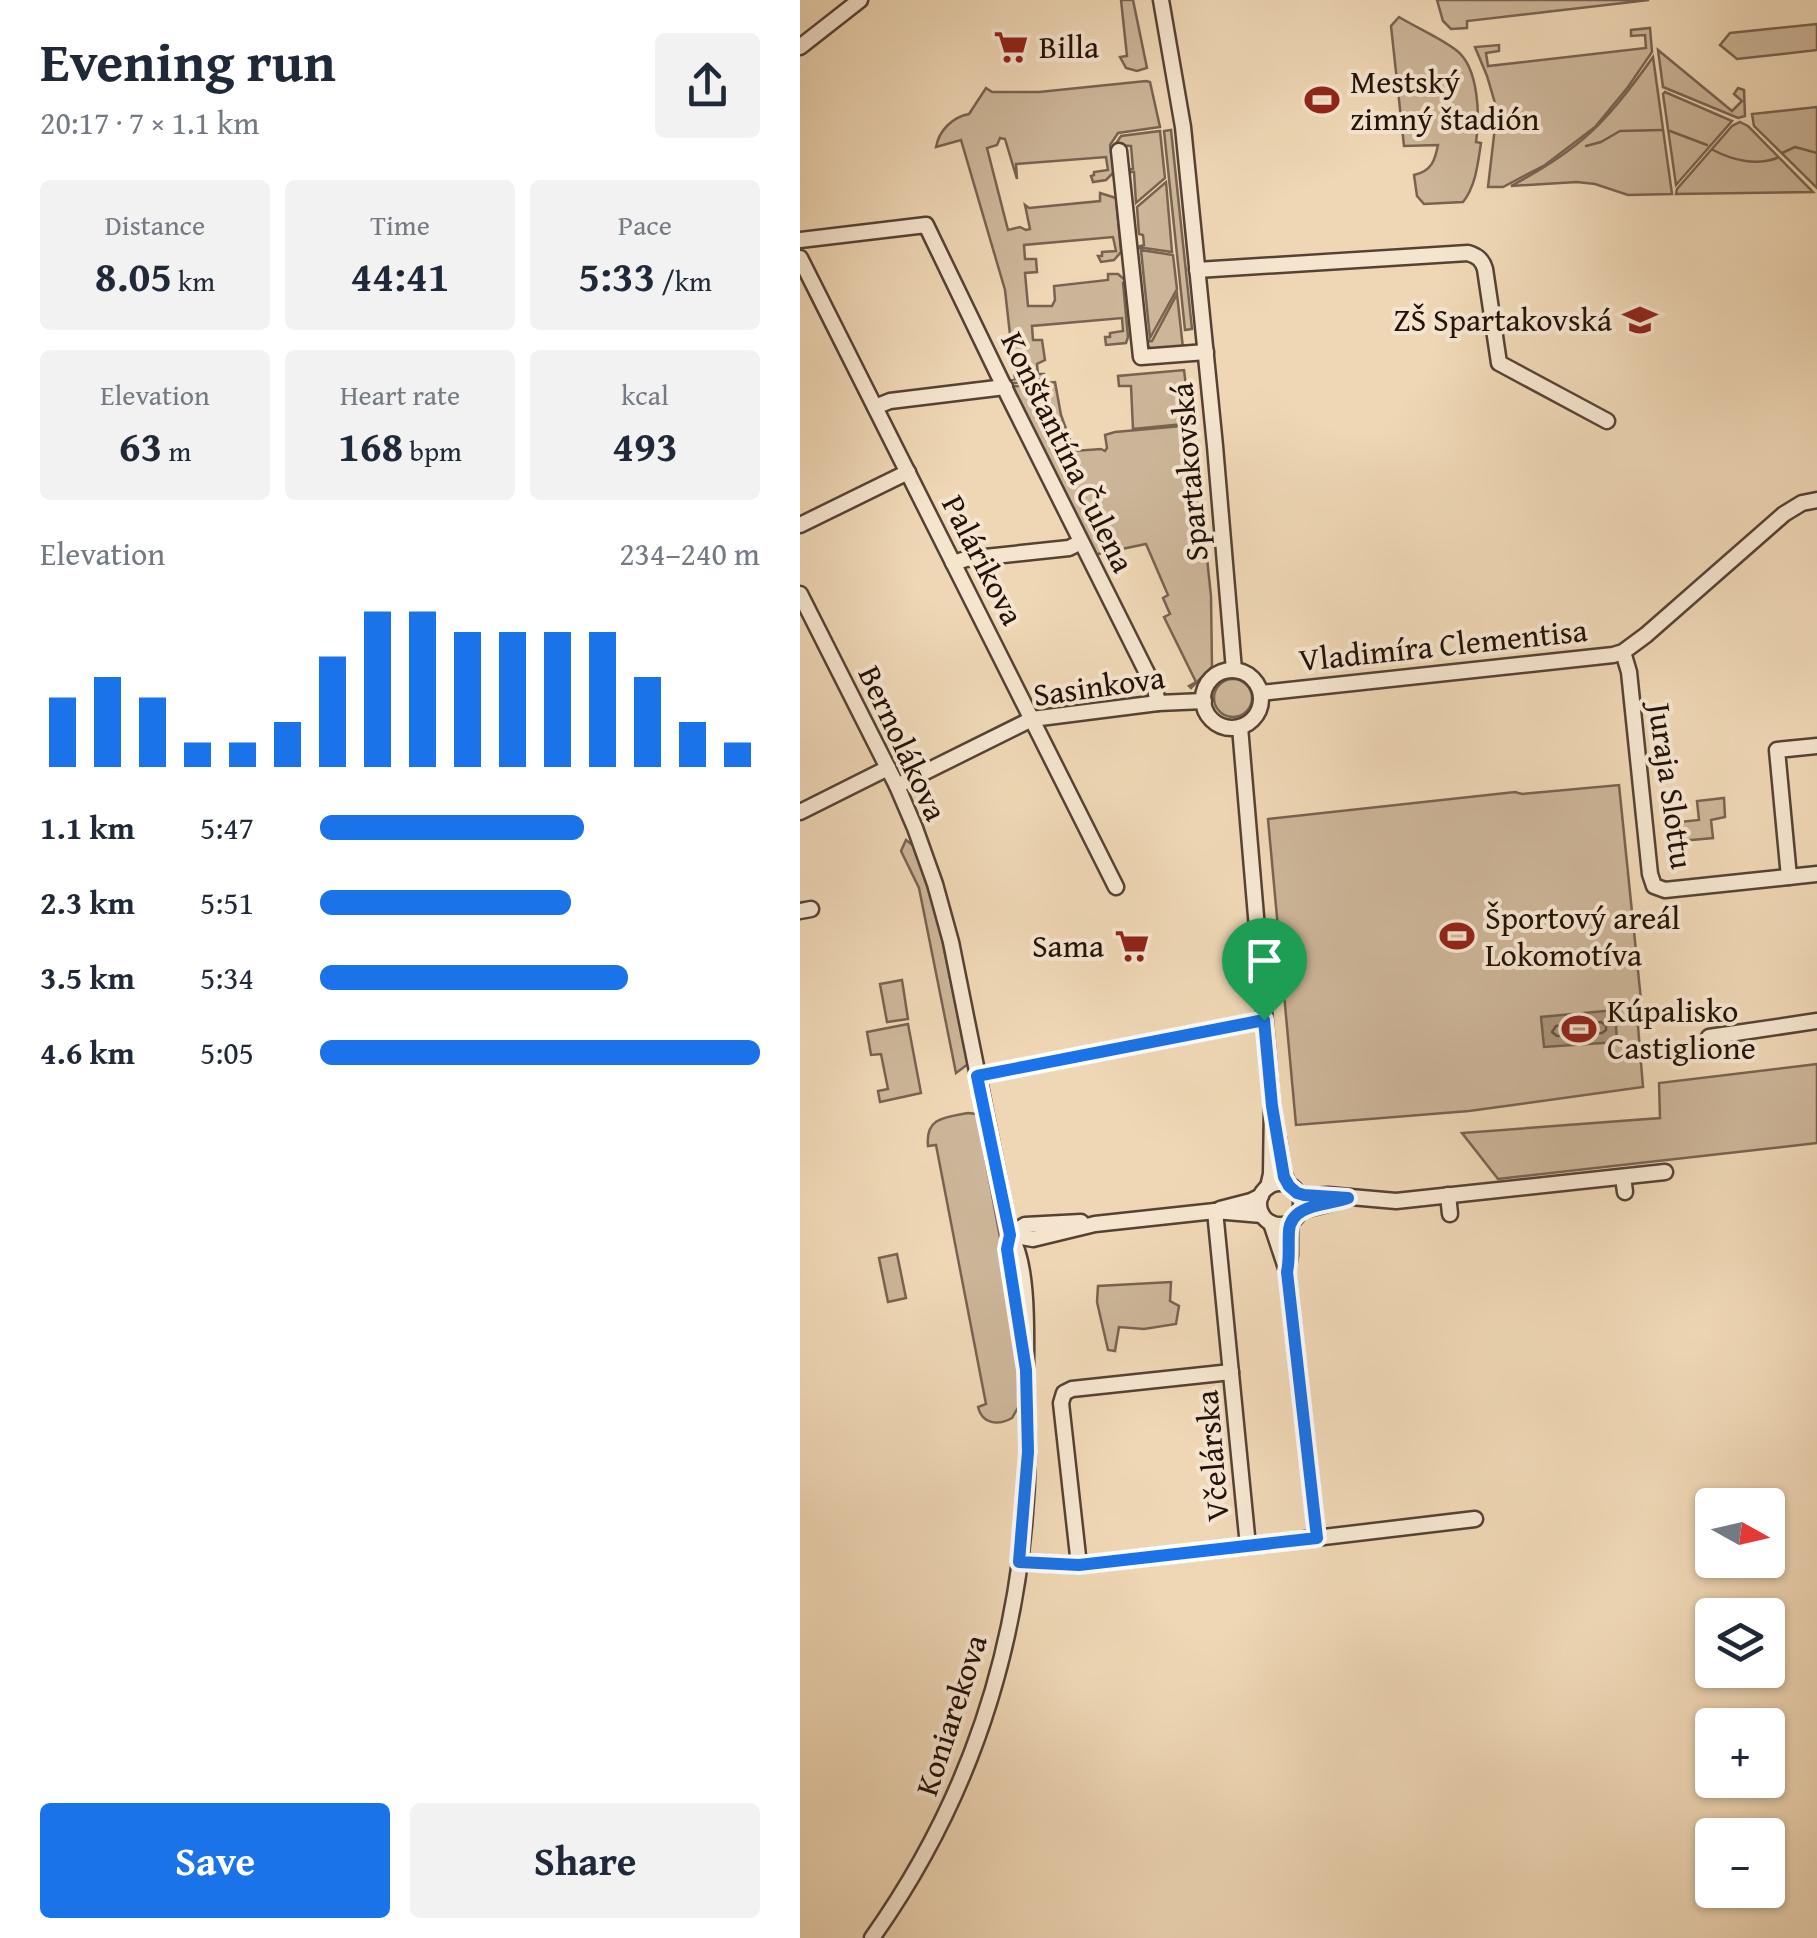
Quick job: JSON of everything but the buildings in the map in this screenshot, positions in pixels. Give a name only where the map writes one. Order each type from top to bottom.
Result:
[{"type":"street","points":[[800,47],[860,0]]},
{"type":"street","name":"Spartakovská","points":[[1161,0],[1182,114],[1234,670]]},
{"type":"street","points":[[1120,151],[1141,357],[1206,352]]},
{"type":"street","name":"Konštantína Čulena","points":[[800,240],[926,225],[1155,689],[1158,704]]},
{"type":"street","points":[[1198,270],[1468,253],[1483,263],[1498,362],[1607,421]]},
{"type":"street","name":"Palárikova","points":[[800,258],[1116,887]]},
{"type":"street","points":[[875,407],[1004,387]]},
{"type":"street","points":[[800,525],[908,472]]},
{"type":"street","name":"Vladimíra Clementisa","points":[[1260,693],[1623,652],[1784,514],[1817,500]]},
{"type":"street","points":[[954,563],[1069,548],[1082,542]]},
{"type":"street","name":"Bernolákova","points":[[800,594],[897,786],[946,920]]},
{"type":"street","name":"Juraja Slottu","points":[[1623,652],[1629,672],[1654,886],[1665,890],[1817,874]]},
{"type":"street","points":[[1243,672],[1254,679],[1260,693],[1256,716],[1240,726],[1224,726],[1206,711],[1204,701],[1210,680],[1216,675],[1243,672]]},
{"type":"street","name":"Sasinkova","points":[[897,786],[1032,719],[1204,701]]},
{"type":"street","points":[[1240,726],[1272,1106],[1283,1172],[1300,1200],[1287,1272]]},
{"type":"street","points":[[1789,877],[1777,750],[1817,746]]},
{"type":"street","points":[[800,812],[888,768]]},
{"type":"street","name":"Koniarekova","points":[[872,1938],[943,1824],[971,1759],[1001,1667],[1019,1562],[1028,1452],[1027,1340],[1019,1261],[1010,1235],[946,920]]},
{"type":"street","points":[[977,1076],[1264,1020]]},
{"type":"street","points":[[1709,1037],[1811,1022]]},
{"type":"street","points":[[1272,1106],[1272,1174],[1259,1204],[1287,1272],[1317,1538]]},
{"type":"street","points":[[1010,1235],[1076,1221],[1095,1224],[1214,1211],[1251,1201],[1278,1184],[1348,1198],[1396,1200],[1624,1184],[1665,1172]]},
{"type":"street","points":[[1448,1195],[1450,1214]]},
{"type":"street","points":[[1214,1211],[1283,1225],[1348,1198]]},
{"type":"street","name":"Včelárska","points":[[1019,1562],[1079,1565],[1248,1546],[1214,1211]]},
{"type":"street","points":[[1006,1213],[1029,1232]]},
{"type":"street","points":[[1019,1261],[1029,1232]]},
{"type":"street","name":"Koniarekova","points":[[1010,1235],[1007,1249],[1026,1370]]},
{"type":"street","name":"Včelárska","points":[[1079,1565],[1061,1402],[1064,1393],[1232,1372]]},
{"type":"street","points":[[1248,1546],[1475,1519]]},
{"type":"shaded area","points":[[1121,0],[1133,0],[1147,68],[1126,68],[1120,57],[1127,56]]},
{"type":"shaded area","points":[[1437,0],[1649,0],[1467,21],[1467,28],[1451,29],[1443,21]]},
{"type":"shaded area","points":[[1399,17],[1456,50],[1469,68],[1477,106],[1476,142],[1481,143],[1474,181],[1463,202],[1424,204],[1417,196],[1414,175],[1432,164],[1438,145],[1404,146],[1391,26]]},
{"type":"shaded area","points":[[1817,24],[1817,50],[1737,59],[1720,45],[1730,33]]},
{"type":"shaded area","points":[[1650,28],[1652,52],[1595,127],[1545,165],[1503,187],[1488,187],[1497,110],[1475,47],[1499,45],[1499,51],[1486,53],[1488,66],[1646,48],[1645,35],[1631,36],[1631,30]]},
{"type":"shaded area","points":[[1658,50],[1732,111],[1742,101],[1734,94],[1738,88],[1744,90],[1745,116],[1738,118],[1663,87]]},
{"type":"shaded area","points":[[1653,57],[1672,194],[1628,195],[1577,182],[1511,186],[1591,132]]},
{"type":"shaded area","points":[[1150,82],[1160,127],[1118,133],[1110,145],[1114,172],[1106,180],[1093,182],[1091,176],[1108,170],[1106,157],[1016,164],[1017,179],[1005,139],[1000,138],[997,145],[987,148],[1008,230],[1030,229],[1025,205],[1029,208],[1100,201],[1100,193],[1116,198],[1121,252],[1114,260],[1101,262],[1098,256],[1116,251],[1113,237],[1024,245],[1025,259],[1036,259],[1037,272],[1025,273],[1028,306],[1052,306],[1054,286],[1108,280],[1108,274],[1118,274],[1125,280],[1126,343],[1106,345],[1105,337],[1123,331],[1122,318],[1032,326],[1033,340],[1042,340],[1045,360],[1037,364],[1038,374],[1044,374],[1045,379],[1008,384],[1007,381],[1015,379],[1005,290],[961,140],[936,147],[940,135],[952,121],[969,114],[986,88],[992,92],[1039,92]]},
{"type":"shaded area","points":[[1663,94],[1732,121],[1676,185]]},
{"type":"shaded area","points":[[1817,107],[1817,188],[1754,126],[1752,114]]},
{"type":"shaded area","points":[[1740,122],[1813,192],[1676,194],[1732,126]]},
{"type":"shaded area","points":[[1171,130],[1192,329],[1185,330],[1164,131]]},
{"type":"shaded area","points":[[1160,131],[1165,178],[1136,203],[1134,172],[1126,170],[1133,169],[1131,146],[1115,145],[1121,136]]},
{"type":"shaded area","points":[[1166,182],[1172,252],[1134,248],[1144,245],[1137,207]]},
{"type":"shaded area","points":[[1141,250],[1173,255],[1177,289],[1150,338]]},
{"type":"shaded area","points":[[1177,294],[1183,348],[1153,351],[1144,342],[1152,341]]},
{"type":"shaded area","points":[[1184,370],[1194,423],[1133,429],[1131,386],[1119,386],[1118,376]]},
{"type":"shaded area","points":[[1055,382],[1074,451],[1105,451],[1105,435],[1115,432],[1193,425],[1211,596],[1212,667],[1191,688],[1196,682],[1164,617],[1170,614],[1163,598],[1168,595],[1146,544],[1093,555],[1010,387]]},
{"type":"shaded area","points":[[1233,679],[1246,685],[1252,698],[1246,711],[1233,717],[1220,711],[1214,698],[1220,685]]},
{"type":"shaded area","name":"Športový areál Lokomotíva","points":[[1619,785],[1641,1000],[1636,1002],[1643,1087],[1469,1111],[1296,1125],[1268,819],[1515,792]]},
{"type":"shaded area","points":[[1724,798],[1725,817],[1711,820],[1713,838],[1681,841],[1679,822],[1699,820],[1697,801]]},
{"type":"shaded area","points":[[906,840],[915,847],[938,920],[968,1064],[956,1073],[919,888],[901,851]]},
{"type":"shaded area","points":[[902,980],[908,1019],[887,1022],[880,984]]},
{"type":"shaded area","points":[[908,1024],[921,1093],[880,1102],[878,1091],[888,1089],[881,1054],[871,1055],[867,1032]]},
{"type":"shaded area","points":[[1817,1064],[1817,1143],[1498,1179],[1462,1133],[1660,1118],[1659,1083]]},
{"type":"shaded area","points":[[968,1113],[977,1114],[1014,1312],[1020,1404],[1012,1418],[1001,1422],[987,1420],[978,1407],[986,1404],[936,1145],[928,1146],[934,1124]]},
{"type":"shaded area","points":[[897,1254],[906,1298],[888,1302],[879,1258]]},
{"type":"shaded area","points":[[1171,1282],[1170,1301],[1179,1306],[1176,1324],[1144,1329],[1119,1327],[1115,1351],[1108,1350],[1097,1302],[1098,1286]]},
{"type":"water","name":"Kúpalisko Castiglione","points":[[1615,1010],[1617,1042],[1544,1047],[1541,1017]]},
{"type":"waterway","points":[[1586,146],[1620,131],[1662,130]]},
{"type":"waterway","points":[[1670,131],[1707,145]]},
{"type":"waterway","points":[[1782,153],[1795,147],[1817,153]]},
{"type":"waterway","points":[[1713,150],[1744,161],[1777,158]]},
{"type":"place","name":"Billa","points":[[1011,47]]},
{"type":"place","name":"Mestský zimný štadión","points":[[1322,100]]},
{"type":"place","name":"ZŠ Spartakovská","points":[[1640,320]]},
{"type":"place","name":"Športový areál Lokomotíva","points":[[1457,936]]},
{"type":"place","name":"Sama","points":[[1132,946]]},
{"type":"place","name":"Kúpalisko Castiglione","points":[[1579,1029]]},
{"type":"route","points":[[1264,1020],[1272,1106],[1286,1180],[1297,1193],[1348,1198],[1300,1211],[1290,1222],[1289,1232],[1287,1272],[1317,1538],[1068,1566],[1019,1562],[1028,1452],[1026,1370],[1007,1249],[1010,1235],[977,1076],[1264,1020]]}]
